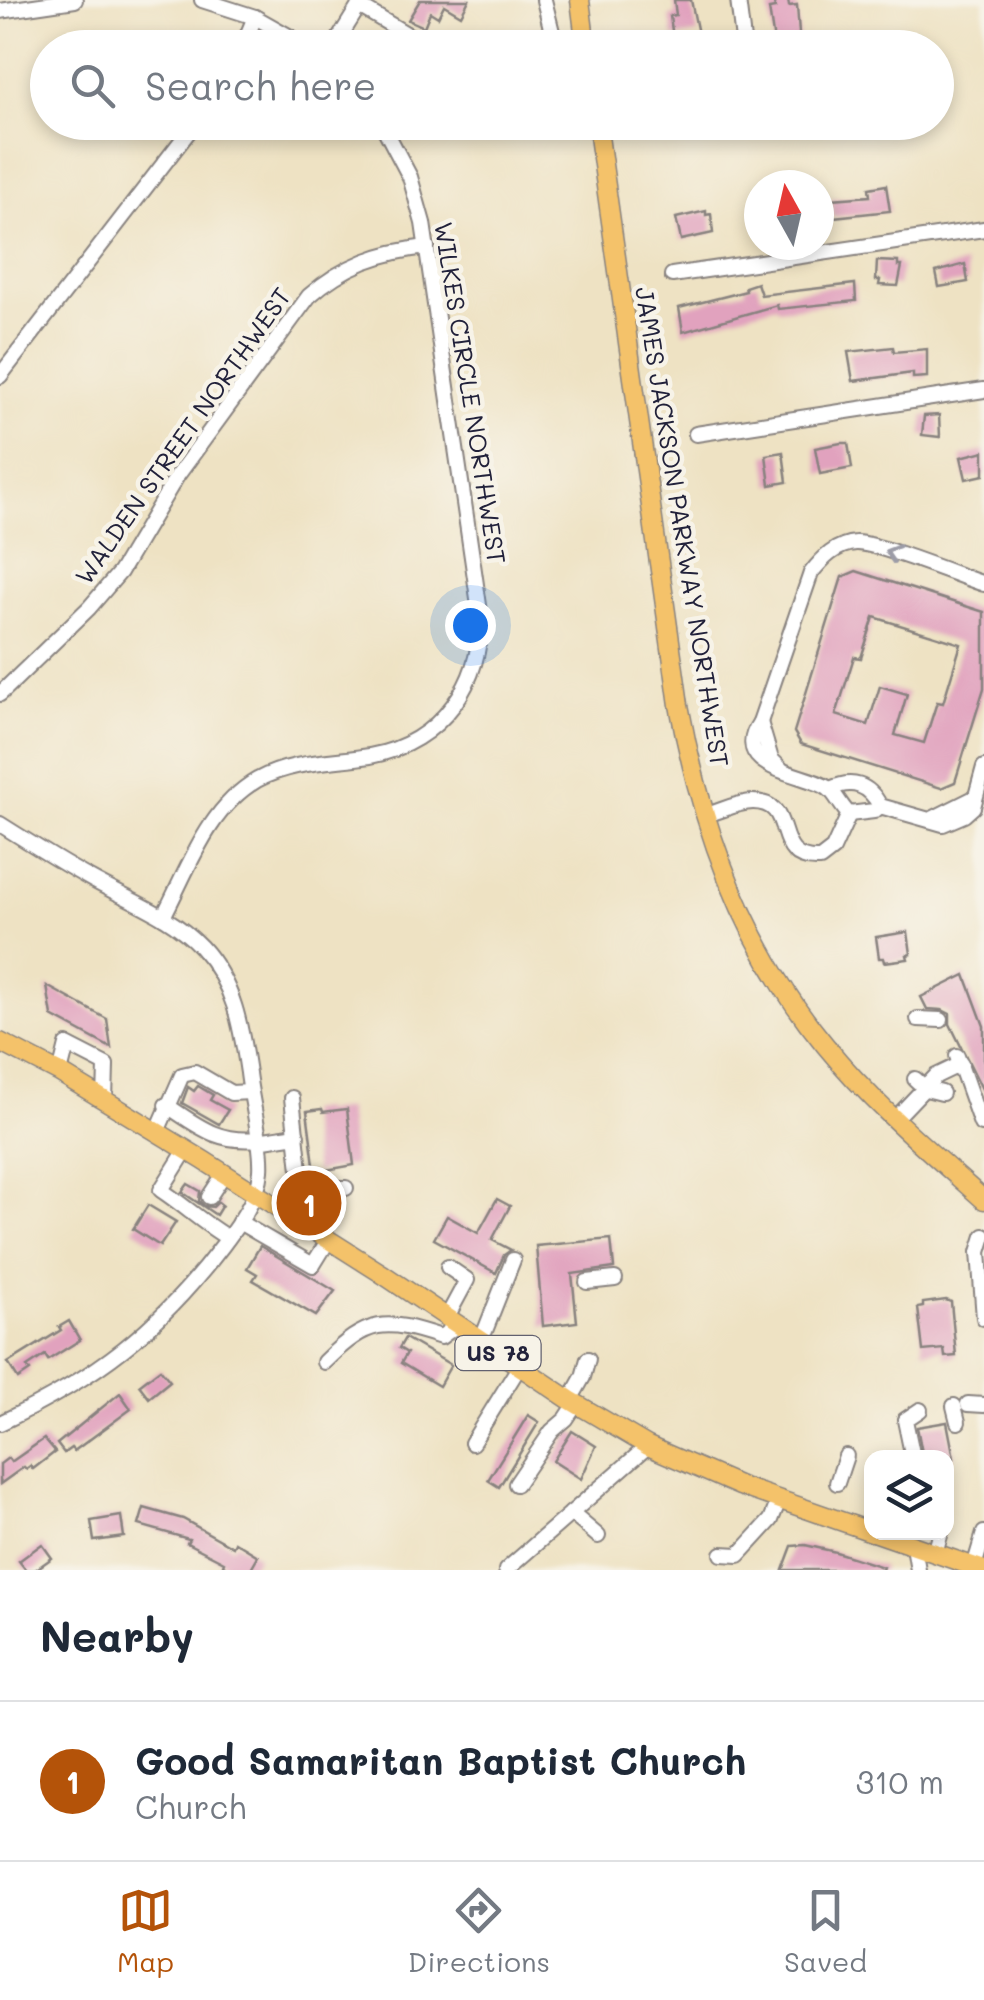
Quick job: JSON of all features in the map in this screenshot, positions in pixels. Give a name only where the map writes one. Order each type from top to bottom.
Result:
[{"type":"main road","points":[[580,0],[584,30]]},
{"type":"main road","name":"JAMES JACKSON PARKWAY NORTHWEST","points":[[600,140],[687,751],[728,884],[770,966],[824,1044],[895,1119],[984,1200]]},
{"type":"main road","name":"US 78","points":[[0,1042],[203,1160],[573,1402],[648,1446],[779,1500],[864,1529]]},
{"type":"main road","name":"US 78","points":[[902,1540],[977,1569]]},
{"type":"street","points":[[0,11],[76,0]]},
{"type":"street","points":[[202,0],[255,16],[279,30]]},
{"type":"street","points":[[544,0],[552,30]]},
{"type":"street","points":[[738,0],[742,30]]},
{"type":"street","points":[[344,30],[359,6],[400,30]]},
{"type":"street","points":[[249,30],[255,16]]},
{"type":"street","points":[[0,376],[182,140]]},
{"type":"street","name":"WILKES CIRCLE NORTHWEST","points":[[163,917],[211,825],[239,792],[280,770],[372,755],[411,742],[447,715],[471,679],[481,635],[480,612],[427,247],[410,177],[392,140]]},
{"type":"street","points":[[672,275],[984,229]]},
{"type":"street","name":"WALDEN STREET NORTHWEST","points":[[0,694],[89,608],[120,572],[176,476],[309,296],[326,281],[364,260],[427,247]]},
{"type":"street","points":[[696,434],[984,390]]},
{"type":"street","points":[[984,584],[856,543],[835,550],[811,574],[754,732],[756,750],[762,760],[830,789],[848,814],[857,815],[880,806],[952,822],[973,807],[984,767]]},
{"type":"street","points":[[830,789],[860,784],[872,792],[880,806]]},
{"type":"street","points":[[706,816],[749,802],[765,803],[779,812],[790,849],[798,857],[810,860],[820,859],[833,849],[848,814]]},
{"type":"street","points":[[0,824],[65,865],[163,917],[197,943],[224,977],[238,1014],[261,1172],[254,1193],[228,1238],[185,1295],[154,1326],[62,1393],[0,1423]]},
{"type":"street","points":[[918,1019],[940,1020]]},
{"type":"street","points":[[60,1074],[67,1044],[106,1065],[105,1101]]},
{"type":"street","points":[[895,1119],[936,1076],[959,1060],[982,1124]]},
{"type":"street","points":[[157,1132],[182,1075],[195,1072],[230,1093],[250,1092]]},
{"type":"street","points":[[292,1098],[300,1170],[314,1188],[346,1188]]},
{"type":"street","points":[[166,1105],[216,1136],[238,1141],[296,1136]]},
{"type":"street","points":[[203,1160],[216,1136]]},
{"type":"street","points":[[186,1150],[162,1190],[186,1207],[204,1208],[228,1238]]},
{"type":"street","points":[[204,1208],[224,1174]]},
{"type":"street","points":[[239,1222],[313,1265],[329,1239]]},
{"type":"street","points":[[984,1236],[979,1252],[984,1318]]},
{"type":"street","points":[[481,1341],[513,1260]]},
{"type":"street","points":[[324,1362],[354,1337],[386,1323],[441,1337],[452,1321],[467,1280],[448,1267]]},
{"type":"street","points":[[587,1282],[615,1279]]},
{"type":"street","points":[[516,1484],[552,1431],[566,1419],[586,1359]]},
{"type":"street","points":[[472,1443],[519,1367]]},
{"type":"street","points":[[958,1422],[969,1405]]},
{"type":"street","points":[[911,1450],[905,1420],[920,1410]]},
{"type":"street","points":[[506,1570],[648,1446]]},
{"type":"street","points":[[837,1483],[846,1456]]},
{"type":"street","points":[[722,1554],[740,1555],[771,1520],[779,1500]]},
{"type":"street","points":[[572,1513],[598,1536]]},
{"type":"street","points":[[977,1569],[984,1533]]},
{"type":"street","points":[[935,1553],[939,1540]]},
{"type":"street","points":[[914,1546],[918,1570]]},
{"type":"building","points":[[420,0],[469,0],[461,15],[444,5],[438,17],[430,12],[424,27],[408,20]]},
{"type":"building","points":[[674,0],[691,0],[697,30],[672,30],[670,16],[676,15]]},
{"type":"building","points":[[773,0],[788,0],[789,6],[797,5],[799,30],[772,30],[769,9],[775,8]]},
{"type":"building","points":[[886,185],[890,211],[834,217],[834,199],[870,196],[869,188]]},
{"type":"building","points":[[706,211],[706,215],[711,214],[713,233],[681,240],[676,218]]},
{"type":"building","points":[[877,261],[898,262],[902,266],[898,286],[879,285]]},
{"type":"building","points":[[965,264],[968,282],[939,287],[936,272]]},
{"type":"building","points":[[757,283],[761,295],[855,284],[856,301],[778,309],[777,305],[683,332],[679,308],[746,291],[745,287]]},
{"type":"building","points":[[893,347],[894,352],[927,349],[927,377],[913,378],[913,373],[853,381],[848,352]]},
{"type":"building","points":[[939,415],[940,437],[922,435],[924,416]]},
{"type":"building","points":[[848,443],[852,468],[820,474],[815,448]]},
{"type":"building","points":[[984,451],[984,475],[966,479],[961,457]]},
{"type":"building","points":[[783,452],[787,482],[770,485],[766,455]]},
{"type":"building","points":[[856,571],[984,612],[984,688],[955,782],[941,788],[801,744],[794,732],[842,577]],"holes":[[[874,617],[961,644],[943,703],[937,702],[924,743],[895,735],[907,694],[880,686],[868,725],[836,715],[854,657],[861,658]]]},
{"type":"building","points":[[908,932],[908,959],[884,962],[879,958],[876,937]]},
{"type":"building","points":[[965,975],[984,1026],[984,1093],[950,1024],[950,1014],[927,1009],[921,997]]},
{"type":"building","points":[[47,986],[107,1019],[111,1048],[52,1016]]},
{"type":"building","points":[[198,1086],[213,1095],[210,1100],[228,1110],[219,1124],[182,1103],[188,1087],[194,1091]]},
{"type":"building","points":[[347,1109],[354,1165],[315,1172],[307,1111]]},
{"type":"building","points":[[188,1184],[200,1191],[199,1201],[204,1206],[213,1207],[218,1202],[222,1205],[216,1215],[182,1192]]},
{"type":"building","points":[[497,1199],[510,1206],[492,1240],[511,1250],[504,1255],[496,1273],[434,1239],[447,1216],[478,1233]]},
{"type":"building","points":[[148,1205],[176,1222],[160,1246],[133,1229]]},
{"type":"building","points":[[611,1239],[614,1268],[572,1274],[577,1322],[543,1326],[536,1246]]},
{"type":"building","points":[[260,1246],[335,1291],[316,1316],[253,1280],[257,1274],[247,1268]]},
{"type":"building","points":[[951,1302],[956,1356],[945,1357],[944,1349],[923,1351],[918,1308],[923,1303]]},
{"type":"building","points":[[69,1321],[80,1340],[48,1360],[45,1355],[18,1379],[8,1363]]},
{"type":"building","points":[[405,1338],[451,1365],[439,1386],[401,1363],[407,1353],[399,1348]]},
{"type":"building","points":[[160,1369],[170,1381],[149,1398],[139,1385]]},
{"type":"building","points":[[120,1393],[131,1409],[74,1451],[71,1448],[64,1453],[57,1444]]},
{"type":"building","points":[[528,1415],[539,1422],[499,1487],[488,1480]]},
{"type":"building","points":[[947,1422],[952,1450],[921,1450],[917,1427]]},
{"type":"building","points":[[572,1431],[596,1446],[581,1479],[553,1461]]},
{"type":"building","points":[[44,1439],[55,1452],[33,1469],[24,1467],[0,1484],[0,1464],[8,1458],[11,1462]]},
{"type":"building","points":[[144,1508],[183,1519],[258,1556],[250,1570],[232,1570],[187,1543],[189,1539],[139,1525]]},
{"type":"building","points":[[121,1516],[124,1537],[94,1541],[91,1521]]},
{"type":"building","points":[[42,1544],[52,1558],[35,1570],[26,1570],[19,1561]]},
{"type":"building","points":[[805,1545],[883,1567],[783,1570],[792,1546]]},
{"type":"place","name":"Good Samaritan Baptist Church","points":[[309,1203]]}]
